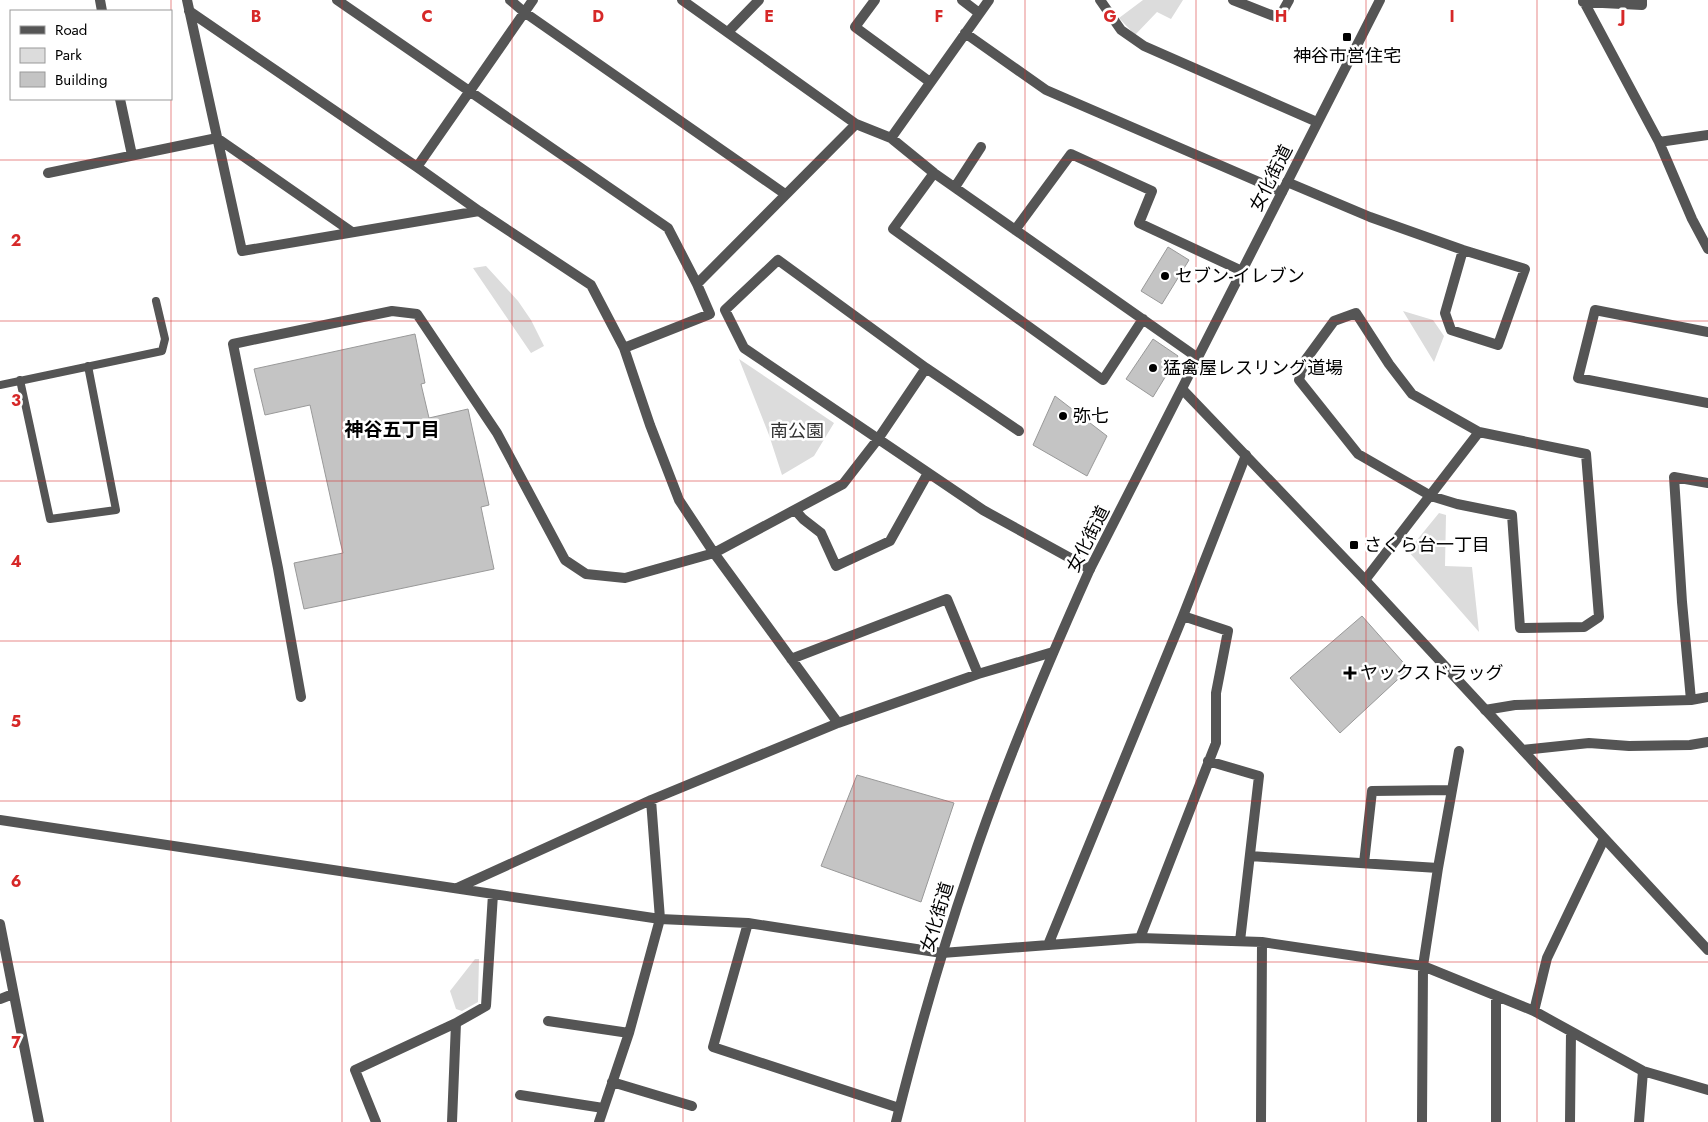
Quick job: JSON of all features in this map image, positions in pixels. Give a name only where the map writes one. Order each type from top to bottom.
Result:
[{"type":"street","points":[[188,0],[189,12],[242,251],[479,211]]},
{"type":"street","points":[[337,0],[668,228],[710,314],[624,348]]},
{"type":"street","points":[[510,0],[524,12],[785,194]]},
{"type":"street","points":[[417,166],[533,0]]},
{"type":"street","points":[[682,0],[856,124],[891,138],[934,174],[1198,358]]},
{"type":"street","points":[[728,32],[760,0]]},
{"type":"street","points":[[875,0],[855,27],[930,82]]},
{"type":"street","points":[[962,0],[979,13]]},
{"type":"street","points":[[891,138],[989,0]]},
{"type":"street","points":[[1100,0],[1121,30],[1144,46],[1318,122]]},
{"type":"street","points":[[1233,0],[1280,18],[1290,0]]},
{"type":"street","points":[[1583,1],[1642,4],[1642,0]]},
{"type":"street","name":"女化街道","points":[[896,1122],[942,953],[968,871],[1053,652],[1090,569],[1378,1]]},
{"type":"street","points":[[1583,1],[1659,142],[1692,219],[1708,250]]},
{"type":"street","points":[[189,12],[417,166],[479,211],[592,285],[624,348],[650,425],[680,500],[714,553],[838,723]]},
{"type":"street","points":[[966,33],[1046,90],[1282,192]]},
{"type":"street","points":[[120,100],[132,155]]},
{"type":"street","points":[[697,284],[856,124]]},
{"type":"street","points":[[1659,142],[1708,135]]},
{"type":"street","points":[[48,173],[217,138],[352,232]]},
{"type":"street","points":[[954,188],[981,147]]},
{"type":"street","points":[[1015,230],[1071,154],[1152,191],[1139,223],[1242,271]]},
{"type":"street","points":[[934,174],[893,228],[1103,380],[1143,319]]},
{"type":"street","points":[[1287,182],[1370,218],[1525,269],[1498,345],[1451,330],[1446,313],[1463,250]]},
{"type":"street","points":[[1019,431],[926,368],[778,260],[725,310],[744,348],[983,510],[1090,569]]},
{"type":"street","points":[[300,697],[278,568],[233,344],[392,310],[418,314],[497,433],[565,560],[586,574],[625,578],[714,553],[842,484],[878,439],[926,368]]},
{"type":"street","points":[[1708,332],[1595,310],[1578,378],[1708,403]]},
{"type":"street","points":[[1356,313],[1388,364],[1412,394],[1479,432],[1586,454],[1599,617],[1584,627],[1520,628],[1512,515],[1457,504],[1431,496],[1358,454],[1299,380],[1304,362],[1334,321],[1356,313]]},
{"type":"street","points":[[1182,389],[1365,580],[1708,950]]},
{"type":"street","points":[[1365,580],[1479,432]]},
{"type":"street","points":[[1048,945],[1183,616],[1246,455]]},
{"type":"street","points":[[795,510],[821,533],[836,566],[890,541],[928,473]]},
{"type":"street","points":[[1691,700],[1682,602],[1674,477],[1708,483]]},
{"type":"street","points":[[792,658],[946,599],[978,674]]},
{"type":"street","points":[[1140,938],[1216,742],[1216,693],[1228,631],[1183,616]]},
{"type":"street","points":[[456,888],[651,800],[838,723],[978,674],[1053,652]]},
{"type":"street","points":[[1485,710],[1515,705],[1691,700],[1708,697]]},
{"type":"street","points":[[1523,750],[1589,743],[1629,746],[1690,745],[1708,742]]},
{"type":"street","points":[[1422,1122],[1423,966],[1459,750]]},
{"type":"street","points":[[1208,760],[1259,776],[1240,941]]},
{"type":"street","points":[[1364,863],[1372,791],[1452,790]]},
{"type":"street","points":[[599,1122],[629,1033],[660,919],[651,800]]},
{"type":"street","points":[[0,820],[660,919],[748,923],[942,953],[1140,938],[1262,942],[1423,966],[1534,1011],[1643,1071],[1708,1090]]},
{"type":"street","points":[[1534,1011],[1547,958],[1604,839]]},
{"type":"street","points":[[1250,856],[1438,868]]},
{"type":"street","points":[[376,1122],[355,1070],[456,1023],[486,1006],[493,894]]},
{"type":"street","points":[[748,923],[713,1047],[899,1108]]},
{"type":"street","points":[[0,924],[12,994],[39,1122]]},
{"type":"street","points":[[1262,942],[1262,1122]]},
{"type":"street","points":[[0,999],[12,994]]},
{"type":"street","points":[[1496,996],[1496,1122]]},
{"type":"street","points":[[548,1021],[629,1033]]},
{"type":"street","points":[[452,1122],[456,1023]]},
{"type":"street","points":[[1570,1122],[1571,1032]]},
{"type":"street","points":[[1639,1122],[1643,1071]]},
{"type":"street","points":[[612,1082],[692,1106]]},
{"type":"street","points":[[520,1095],[603,1108]]},
{"type":"lane","points":[[0,385],[162,351],[166,339],[156,301]]},
{"type":"lane","points":[[20,380],[50,519],[116,510],[88,366]]},
{"type":"green space","points":[[1143,0],[1183,0],[1171,19],[1157,12],[1135,35],[1119,18]]},
{"type":"green space","points":[[486,266],[518,301],[531,320],[544,346],[531,353],[473,268]]},
{"type":"green space","points":[[1403,311],[1433,320],[1444,336],[1434,362]]},
{"type":"green space","name":"南公園","points":[[739,359],[834,423],[814,456],[782,475],[769,435]]},
{"type":"green space","points":[[1439,513],[1446,515],[1445,566],[1472,567],[1479,632],[1408,551]]},
{"type":"green space","points":[[475,959],[479,959],[478,1002],[462,1011],[456,1009],[450,991]]},
{"type":"building","name":"セブン-イレブン","points":[[1168,247],[1189,260],[1162,304],[1141,291]]},
{"type":"building","points":[[415,334],[425,383],[421,384],[429,418],[468,409],[489,505],[481,507],[494,569],[304,609],[294,563],[343,553],[310,405],[265,415],[254,369]]},
{"type":"building","points":[[1153,339],[1178,356],[1153,397],[1126,379]]},
{"type":"building","name":"弥七","points":[[1055,396],[1107,436],[1087,476],[1033,445]]},
{"type":"building","name":"ヤックスドラッグ","points":[[1362,616],[1409,669],[1340,733],[1290,678]]},
{"type":"building","points":[[857,775],[954,803],[921,902],[821,866]]},
{"type":"place","name":"神谷市営住宅","points":[[1347,37]]},
{"type":"place","name":"セブン-イレブン","points":[[1165,276]]},
{"type":"place","name":"猛禽屋レスリング道場","points":[[1153,368]]},
{"type":"place","name":"弥七","points":[[1063,416]]},
{"type":"place","name":"さくら台一丁目","points":[[1354,545]]},
{"type":"place","name":"ヤックスドラッグ","points":[[1350,673]]},
{"type":"district","name":"神谷五丁目","points":[[392,429]]}]
